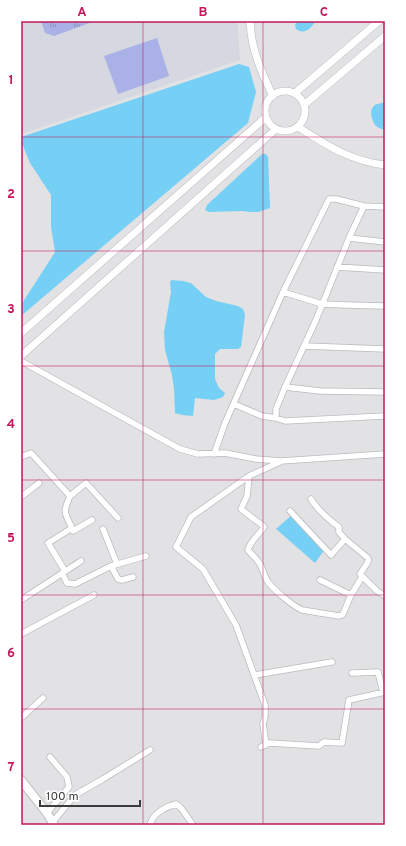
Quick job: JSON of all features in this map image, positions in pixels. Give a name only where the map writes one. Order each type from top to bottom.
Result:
[{"type":"main road","points":[[21,780],[47,813],[53,824]]},
{"type":"street","points":[[250,21],[250,32],[257,60],[273,96]]},
{"type":"street","points":[[295,93],[379,21]]},
{"type":"street","points":[[304,105],[385,36]]},
{"type":"street","points":[[282,91],[295,93],[300,97],[306,109],[303,122],[292,130],[286,132],[279,131],[269,123],[266,117],[266,104],[270,98],[282,91]]},
{"type":"street","points":[[21,333],[266,117]]},
{"type":"street","points":[[298,127],[332,148],[347,155],[367,163],[385,165]]},
{"type":"street","points":[[21,356],[276,129]]},
{"type":"street","points":[[214,454],[225,423],[283,292],[329,199],[336,199],[364,206],[385,207]]},
{"type":"street","points":[[276,418],[276,409],[284,387],[304,346],[364,206]]},
{"type":"street","points":[[349,238],[385,242]]},
{"type":"street","points":[[337,267],[385,270]]},
{"type":"street","points":[[283,292],[322,304],[346,306],[385,306]]},
{"type":"street","points":[[304,346],[385,350]]},
{"type":"street","points":[[21,361],[180,449],[198,454],[225,453],[256,459],[281,461],[385,454]]},
{"type":"street","points":[[284,387],[320,391],[385,392]]},
{"type":"street","points":[[234,404],[262,416],[285,421],[385,416]]},
{"type":"street","points":[[21,457],[31,453],[70,496]]},
{"type":"street","points":[[281,461],[249,476],[191,517],[176,547],[207,574],[236,624],[265,705],[263,746],[269,743],[319,746],[324,742],[342,743],[349,700],[384,692],[378,672],[352,673]]},
{"type":"street","points":[[249,476],[247,496],[241,509],[264,527],[248,547],[248,550],[258,560],[264,575],[272,586],[297,608],[339,616],[343,614],[351,595],[362,577],[360,574],[368,562],[368,558],[345,539],[339,532],[339,527],[315,507],[311,499]]},
{"type":"street","points":[[21,497],[39,483]]},
{"type":"street","points":[[92,520],[73,531],[65,509],[70,496],[86,483],[118,518]]},
{"type":"street","points":[[290,511],[332,555],[345,539]]},
{"type":"street","points":[[72,528],[48,543],[67,583],[74,584],[114,565],[146,556]]},
{"type":"street","points":[[104,529],[118,579],[121,580],[133,577]]},
{"type":"street","points":[[21,600],[81,561]]},
{"type":"street","points":[[362,577],[377,591],[385,596]]},
{"type":"street","points":[[320,580],[351,595]]},
{"type":"street","points":[[21,634],[94,595]]},
{"type":"street","points":[[254,675],[332,662]]},
{"type":"street","points":[[21,718],[43,698]]},
{"type":"street","points":[[53,824],[75,795],[150,750]]},
{"type":"street","points":[[47,813],[69,788],[68,777],[50,757]]},
{"type":"street","points":[[150,825],[151,819],[156,814],[176,804],[181,808],[193,825]]},
{"type":"shaded area","points":[[21,21],[238,21],[240,60],[21,134]]},
{"type":"shaded area","points":[[298,21],[315,21],[310,29],[299,31],[296,29],[295,25]]},
{"type":"shaded area","points":[[239,64],[249,67],[256,92],[248,123],[21,316],[21,305],[55,252],[51,227],[51,195],[30,163],[21,141],[21,137]]},
{"type":"shaded area","points":[[385,102],[385,130],[376,126],[371,114],[374,106]]},
{"type":"shaded area","points":[[262,154],[266,154],[268,157],[270,208],[258,212],[209,212],[205,210],[207,205]]},
{"type":"shaded area","points":[[171,280],[191,283],[206,297],[238,306],[243,309],[245,315],[241,347],[238,349],[220,349],[215,354],[215,379],[219,388],[225,393],[223,397],[214,400],[195,398],[193,416],[175,413],[174,389],[165,350],[164,332],[171,292]]},
{"type":"shaded area","points":[[293,514],[325,549],[315,563],[276,529]]},
{"type":"green space","points":[[41,21],[95,21],[54,36],[45,33]]},
{"type":"green space","points":[[157,38],[169,76],[118,94],[104,56]]}]
